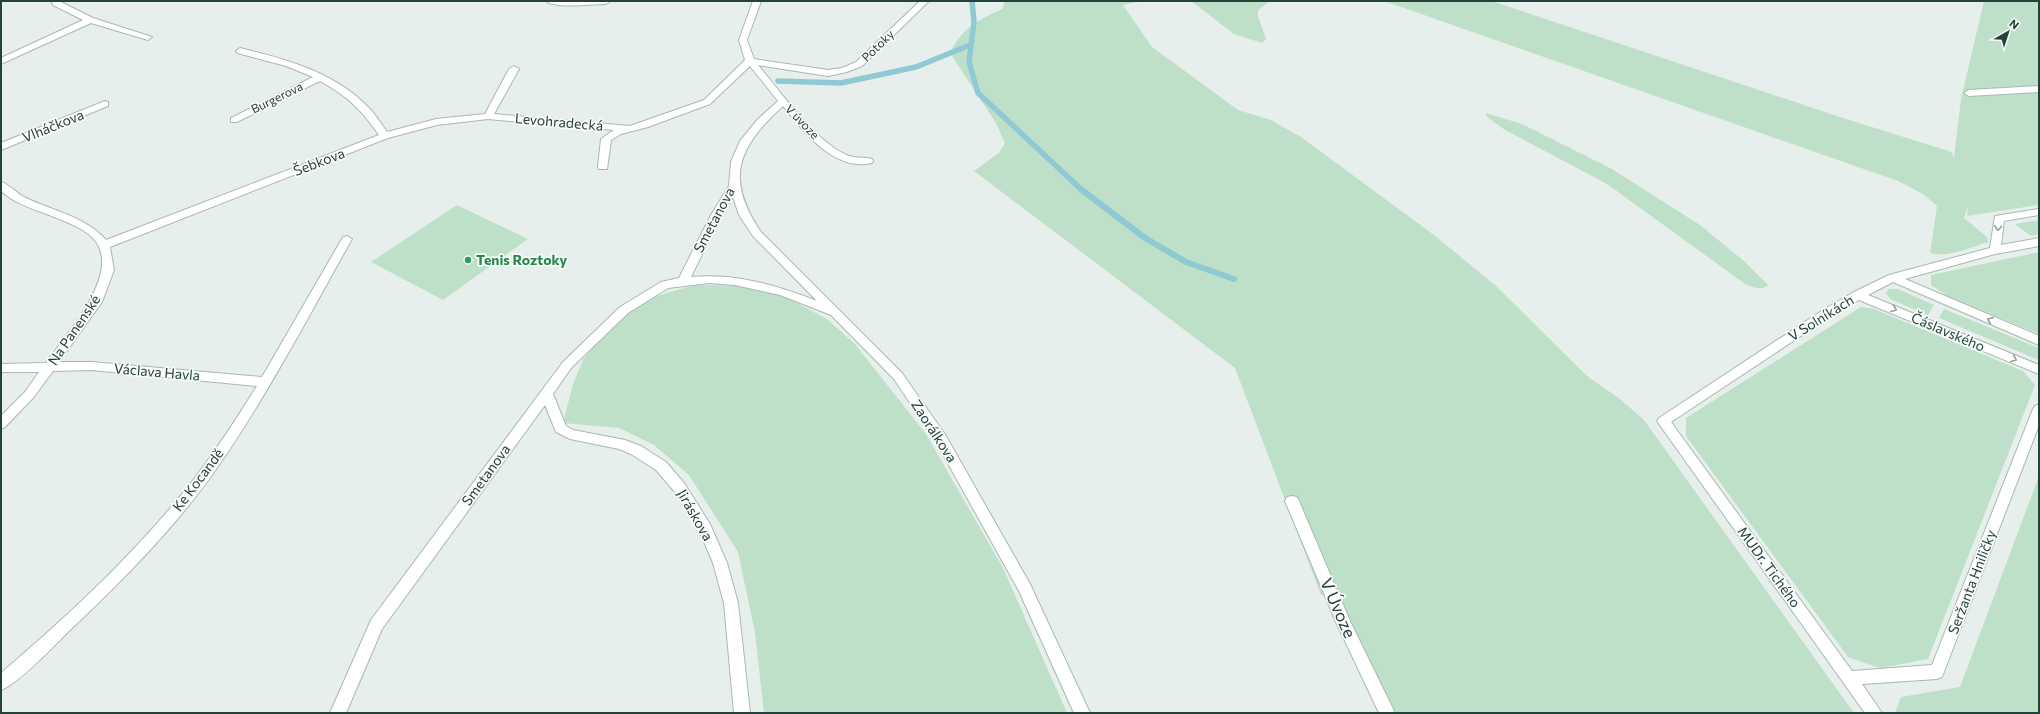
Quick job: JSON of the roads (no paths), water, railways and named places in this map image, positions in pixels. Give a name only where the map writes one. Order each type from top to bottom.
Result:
[{"type":"street","points":[[550,1],[570,3],[606,1]]},
{"type":"street","points":[[750,61],[743,40],[757,1]]},
{"type":"street","name":"Potoky","points":[[750,61],[828,73],[844,70],[859,64],[925,1]]},
{"type":"street","points":[[56,3],[90,20],[148,37]]},
{"type":"street","points":[[1,61],[90,20]]},
{"type":"street","name":"Burgerova","points":[[240,51],[278,60],[321,77],[340,88],[364,108],[385,136]]},
{"type":"street","name":"V úvoze","points":[[750,61],[782,102],[808,130],[835,153],[851,160],[868,162]]},
{"type":"street","name":"Levohradecká","points":[[603,167],[606,139],[618,132],[707,102],[750,61]]},
{"type":"street","points":[[488,116],[514,69]]},
{"type":"street","name":"Burgerova","points":[[234,120],[321,77]]},
{"type":"street","points":[[1969,93],[2039,89]]},
{"type":"street","name":"Smetanova","points":[[683,281],[716,215],[734,186],[736,162],[745,141],[761,122],[782,102]]},
{"type":"street","name":"Vlháčkova","points":[[1,147],[105,104]]},
{"type":"street","name":"Levohradecká","points":[[488,116],[630,128]]},
{"type":"street","name":"Šebkova","points":[[104,245],[385,136],[436,122],[488,116]]},
{"type":"street","points":[[1,185],[12,195],[35,207],[67,218],[93,232],[104,245]]},
{"type":"street","name":"Zaorálkova","points":[[734,186],[744,216],[757,234],[898,376],[942,438],[1025,588],[1082,713]]},
{"type":"street","points":[[1995,250],[1999,218],[2039,212]]},
{"type":"street","name":"Ke Kocandě","points":[[1,683],[33,656],[104,589],[162,526],[206,472],[265,382],[347,239]]},
{"type":"street","name":"V Solníkách","points":[[1663,421],[1858,294],[1893,278],[1995,250],[2039,242]]},
{"type":"street","name":"Na Panenské","points":[[1,424],[29,395],[96,302],[108,270],[104,245]]},
{"type":"street","name":"Čáslavského","points":[[1893,278],[2039,340]]},
{"type":"street","name":"Smetanova","points":[[338,713],[376,625],[567,365],[602,329],[624,310],[665,285],[683,281],[716,280],[758,286],[783,292],[833,312]]},
{"type":"street","name":"Čáslavského","points":[[1858,294],[2039,370]]},
{"type":"street","name":"Václava Havla","points":[[1,368],[92,366],[265,382]]},
{"type":"street","name":"Jiráskova","points":[[546,393],[561,429],[570,434],[620,444],[636,450],[662,466],[679,487],[705,528],[720,563],[731,603],[742,713]]},
{"type":"street","name":"Seržanta Hniličky","points":[[1849,678],[1937,672],[2039,408]]},
{"type":"street","name":"MUDr. Tichého","points":[[1663,421],[1874,713]]},
{"type":"street","name":"V Úvoze","points":[[1292,501],[1343,622],[1388,713]]},
{"type":"waterway","points":[[972,1],[974,22],[969,62],[978,93],[1083,191]]},
{"type":"waterway","points":[[778,81],[841,83],[916,67],[970,45]]},
{"type":"waterway","points":[[1082,190],[1145,238],[1186,262],[1234,279]]},
{"type":"place","name":"Tenis Roztoky","points":[[468,260]]}]
